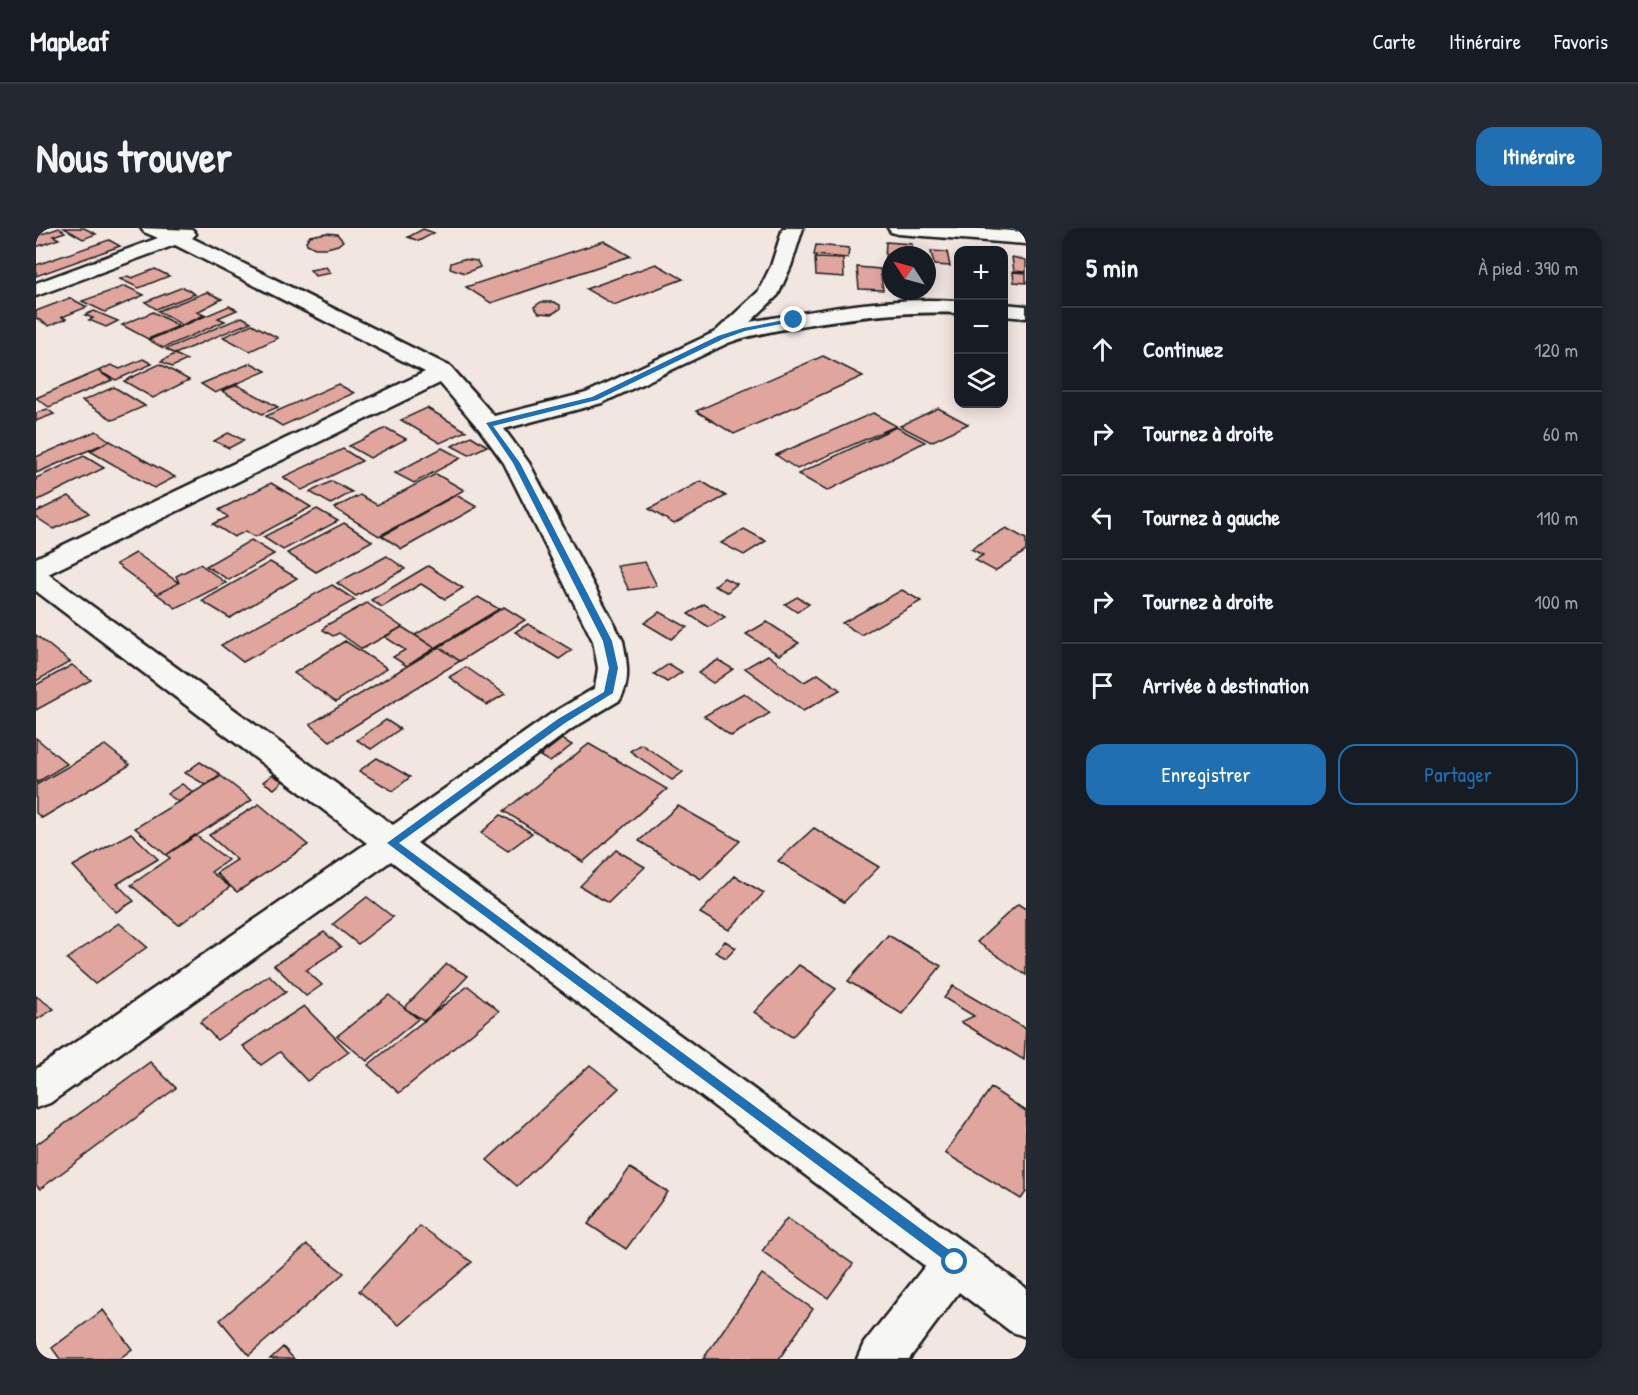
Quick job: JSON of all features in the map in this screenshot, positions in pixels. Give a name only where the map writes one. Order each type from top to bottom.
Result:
[{"type":"street","points":[[36,1091],[392,843],[562,721],[609,693],[613,668],[608,641],[516,463],[489,425],[443,372],[176,238],[151,228]]},
{"type":"street","points":[[36,290],[206,228]]},
{"type":"street","points":[[720,338],[767,295],[781,266],[793,228]]},
{"type":"street","points":[[898,228],[1026,238]]},
{"type":"street","points":[[489,425],[594,398],[720,338],[773,322],[848,311],[917,305],[954,307]]},
{"type":"street","points":[[1008,310],[1026,312]]},
{"type":"street","points":[[36,569],[443,372]]},
{"type":"street","points":[[36,578],[1026,1315]]},
{"type":"street","points":[[880,1359],[955,1262]]},
{"type":"building","points":[[59,228],[65,232],[53,236],[59,239],[36,247],[36,236]]},
{"type":"building","points":[[64,228],[84,228],[96,234],[83,239]]},
{"type":"building","points":[[423,229],[434,233],[419,241],[408,237]]},
{"type":"building","points":[[326,233],[337,234],[343,241],[327,248],[315,248],[307,244],[306,241],[310,236]]},
{"type":"building","points":[[109,240],[120,246],[36,276],[36,265]]},
{"type":"building","points":[[604,241],[630,256],[491,303],[466,287]]},
{"type":"building","points":[[886,242],[912,244],[912,246],[886,246]]},
{"type":"building","points":[[816,245],[849,248],[848,258],[814,255]]},
{"type":"building","points":[[936,251],[947,252],[950,266],[936,265]]},
{"type":"building","points":[[1012,257],[1026,260],[1026,272],[1014,271]]},
{"type":"building","points":[[815,258],[843,259],[844,277],[816,275]]},
{"type":"building","points":[[463,259],[477,261],[480,267],[465,273],[450,268],[451,263]]},
{"type":"building","points":[[656,264],[683,279],[614,305],[586,289]]},
{"type":"building","points":[[326,267],[331,273],[315,276],[310,270]]},
{"type":"building","points":[[857,267],[880,269],[882,290],[859,289]]},
{"type":"building","points":[[155,269],[169,276],[139,288],[120,279],[128,276],[132,278]]},
{"type":"building","points":[[1013,272],[1026,273],[1026,283],[1014,282]]},
{"type":"building","points":[[125,286],[144,295],[105,312],[82,301]]},
{"type":"building","points":[[183,287],[195,294],[156,309],[145,302]]},
{"type":"building","points":[[207,292],[222,299],[197,312],[204,315],[182,325],[158,311]]},
{"type":"building","points":[[70,298],[87,307],[62,317],[66,319],[49,326],[36,318],[36,311]]},
{"type":"building","points":[[541,302],[554,302],[560,305],[560,309],[552,314],[539,313],[534,307]]},
{"type":"building","points":[[229,306],[237,310],[218,318],[225,321],[163,348],[149,340]]},
{"type":"building","points":[[94,311],[118,321],[106,327],[89,320],[93,318],[85,315]]},
{"type":"building","points":[[153,312],[179,326],[148,339],[122,325]]},
{"type":"building","points":[[242,317],[251,322],[175,354],[166,349]]},
{"type":"building","points":[[252,324],[278,338],[250,351],[223,337]]},
{"type":"building","points":[[175,354],[187,360],[172,367],[161,361]]},
{"type":"building","points":[[823,356],[863,376],[734,434],[696,411]]},
{"type":"building","points":[[143,359],[152,364],[116,380],[98,371],[111,365],[120,369]]},
{"type":"building","points":[[251,363],[266,371],[215,393],[201,384]]},
{"type":"building","points":[[160,364],[189,380],[153,398],[124,381]]},
{"type":"building","points":[[98,371],[112,380],[49,407],[36,398]]},
{"type":"building","points":[[338,384],[354,393],[282,426],[266,416]]},
{"type":"building","points":[[237,385],[278,407],[262,414],[222,391]]},
{"type":"building","points":[[114,387],[145,406],[113,420],[82,401]]},
{"type":"building","points":[[427,408],[466,431],[440,443],[401,420]]},
{"type":"building","points":[[938,408],[968,424],[931,442],[900,426]]},
{"type":"building","points":[[47,409],[54,414],[36,421],[36,413]]},
{"type":"building","points":[[873,413],[896,426],[797,469],[776,455]]},
{"type":"building","points":[[896,427],[925,442],[827,491],[798,474]]},
{"type":"building","points":[[386,428],[406,439],[370,458],[349,446]]},
{"type":"building","points":[[96,431],[110,441],[36,473],[36,457]]},
{"type":"building","points":[[228,433],[244,440],[229,448],[214,441]]},
{"type":"building","points":[[471,436],[487,446],[469,455],[452,446]]},
{"type":"building","points":[[110,441],[175,477],[154,488],[90,451]]},
{"type":"building","points":[[442,448],[461,458],[414,483],[395,473]]},
{"type":"building","points":[[343,449],[362,461],[302,490],[283,477]]},
{"type":"building","points":[[84,456],[104,468],[36,501],[36,478]]},
{"type":"building","points":[[436,474],[464,490],[379,536],[334,508],[360,495],[377,505]]},
{"type":"building","points":[[332,481],[352,492],[331,504],[310,492]]},
{"type":"building","points":[[701,481],[726,496],[674,524],[649,509]]},
{"type":"building","points":[[271,483],[311,507],[255,537],[246,531],[234,537],[213,524],[228,517],[219,510]]},
{"type":"building","points":[[456,495],[477,507],[402,549],[382,536]]},
{"type":"building","points":[[69,496],[89,513],[54,529],[36,517],[36,512]]},
{"type":"building","points":[[317,509],[338,521],[283,550],[263,537]]},
{"type":"building","points":[[344,523],[372,541],[316,572],[287,553]]},
{"type":"building","points":[[1006,528],[1026,539],[1026,551],[995,571],[975,560],[983,555],[971,549]]},
{"type":"building","points":[[744,529],[766,541],[744,555],[721,543]]},
{"type":"building","points":[[251,540],[274,554],[229,580],[206,566]]},
{"type":"building","points":[[136,553],[179,583],[157,594],[116,564]]},
{"type":"building","points":[[387,556],[405,569],[356,596],[337,583]]},
{"type":"building","points":[[270,562],[297,578],[230,618],[202,601]]},
{"type":"building","points":[[645,562],[657,586],[629,590],[617,566]]},
{"type":"building","points":[[200,564],[226,583],[176,608],[157,594],[179,583],[176,576]]},
{"type":"building","points":[[428,566],[463,588],[445,599],[421,584],[382,607],[371,600]]},
{"type":"building","points":[[724,578],[737,584],[727,592],[714,586]]},
{"type":"building","points":[[332,585],[355,600],[243,662],[221,645]]},
{"type":"building","points":[[902,590],[921,601],[861,635],[842,623]]},
{"type":"building","points":[[478,597],[499,609],[435,648],[415,635]]},
{"type":"building","points":[[797,597],[809,604],[797,612],[785,604]]},
{"type":"building","points":[[367,603],[402,627],[362,649],[339,633],[333,636],[323,630],[325,626]]},
{"type":"building","points":[[704,604],[725,617],[709,627],[688,614]]},
{"type":"building","points":[[504,607],[525,620],[460,661],[439,647]]},
{"type":"building","points":[[660,612],[687,627],[671,639],[644,623]]},
{"type":"building","points":[[767,622],[799,643],[779,655],[746,634]]},
{"type":"building","points":[[528,624],[572,650],[559,659],[515,632]]},
{"type":"building","points":[[402,627],[435,648],[407,666],[393,657],[405,650],[385,637]]},
{"type":"building","points":[[36,635],[70,662],[36,681]]},
{"type":"building","points":[[345,641],[387,668],[336,702],[294,673]]},
{"type":"building","points":[[439,647],[460,661],[330,741],[310,724]]},
{"type":"building","points":[[768,655],[804,682],[818,674],[840,690],[803,711],[745,668]]},
{"type":"building","points":[[718,660],[733,669],[713,683],[698,673]]},
{"type":"building","points":[[669,664],[682,672],[667,682],[654,674]]},
{"type":"building","points":[[72,665],[91,680],[36,710],[36,685]]},
{"type":"building","points":[[466,667],[505,694],[487,705],[449,677]]},
{"type":"building","points":[[744,693],[770,713],[731,736],[704,716]]},
{"type":"building","points":[[386,720],[400,729],[371,749],[357,740]]},
{"type":"building","points":[[36,738],[67,764],[36,783]]},
{"type":"building","points":[[562,739],[572,745],[550,762],[540,756]]},
{"type":"building","points":[[589,744],[667,789],[583,862],[504,811]]},
{"type":"building","points":[[641,744],[683,772],[672,780],[630,751]]},
{"type":"building","points":[[105,745],[130,765],[42,818],[36,813],[36,785]]},
{"type":"building","points":[[377,758],[410,777],[393,791],[359,771]]},
{"type":"building","points":[[200,762],[220,774],[206,785],[185,773]]},
{"type":"building","points":[[272,775],[283,781],[274,789],[263,782]]},
{"type":"building","points":[[221,776],[252,800],[166,855],[135,828]]},
{"type":"building","points":[[182,784],[193,792],[179,802],[167,794]]},
{"type":"building","points":[[259,804],[308,845],[237,892],[216,873],[237,860],[209,835]]},
{"type":"building","points":[[678,806],[740,841],[701,879],[639,841]]},
{"type":"building","points":[[501,815],[532,833],[508,851],[481,833]]},
{"type":"building","points":[[814,828],[879,867],[844,902],[778,861]]},
{"type":"building","points":[[131,833],[158,859],[117,884],[134,901],[116,912],[73,866]]},
{"type":"building","points":[[195,835],[228,860],[211,872],[230,887],[179,925],[131,885],[170,858],[166,855]]},
{"type":"building","points":[[616,850],[645,867],[608,903],[580,886]]},
{"type":"building","points":[[735,876],[764,893],[729,930],[700,913]]},
{"type":"building","points":[[367,897],[393,917],[358,944],[333,924]]},
{"type":"building","points":[[1018,904],[1026,909],[1026,975],[977,942]]},
{"type":"building","points":[[119,923],[147,947],[95,984],[67,959]]},
{"type":"building","points":[[324,932],[341,947],[306,970],[322,985],[306,996],[274,965]]},
{"type":"building","points":[[888,935],[941,966],[902,1014],[848,981]]},
{"type":"building","points":[[725,941],[736,948],[726,958],[715,952]]},
{"type":"building","points":[[447,964],[468,976],[425,1021],[404,1008]]},
{"type":"building","points":[[799,965],[836,989],[792,1037],[754,1012]]},
{"type":"building","points":[[269,975],[286,992],[217,1040],[200,1022]]},
{"type":"building","points":[[468,986],[499,1011],[399,1093],[368,1065]]},
{"type":"building","points":[[953,986],[1026,1029],[1024,1060],[961,1022],[974,1016],[944,998]]},
{"type":"building","points":[[389,995],[418,1019],[367,1061],[337,1036]]},
{"type":"building","points":[[36,996],[54,1009],[36,1020]]},
{"type":"building","points":[[304,1006],[349,1052],[307,1081],[280,1052],[261,1065],[243,1046]]},
{"type":"building","points":[[150,1062],[176,1088],[40,1189],[36,1185],[36,1145]]},
{"type":"building","points":[[590,1065],[619,1088],[517,1186],[487,1160]]},
{"type":"building","points":[[991,1088],[1026,1111],[1026,1192],[1021,1199],[945,1153]]},
{"type":"building","points":[[630,1168],[668,1192],[626,1249],[588,1224]]},
{"type":"building","points":[[787,1218],[853,1264],[828,1298],[762,1251]]},
{"type":"building","points":[[420,1226],[472,1262],[399,1325],[359,1291]]},
{"type":"building","points":[[307,1245],[344,1273],[249,1355],[220,1320]]},
{"type":"building","points":[[762,1274],[813,1309],[779,1359],[703,1359]]},
{"type":"building","points":[[103,1310],[132,1349],[119,1359],[60,1359],[52,1348]]},
{"type":"building","points":[[283,1347],[294,1359],[270,1359]]},
{"type":"route","points":[[794,320],[773,322],[720,338],[594,398],[489,425],[516,463],[608,641],[613,668],[609,693],[562,721],[392,843],[955,1262]]}]
